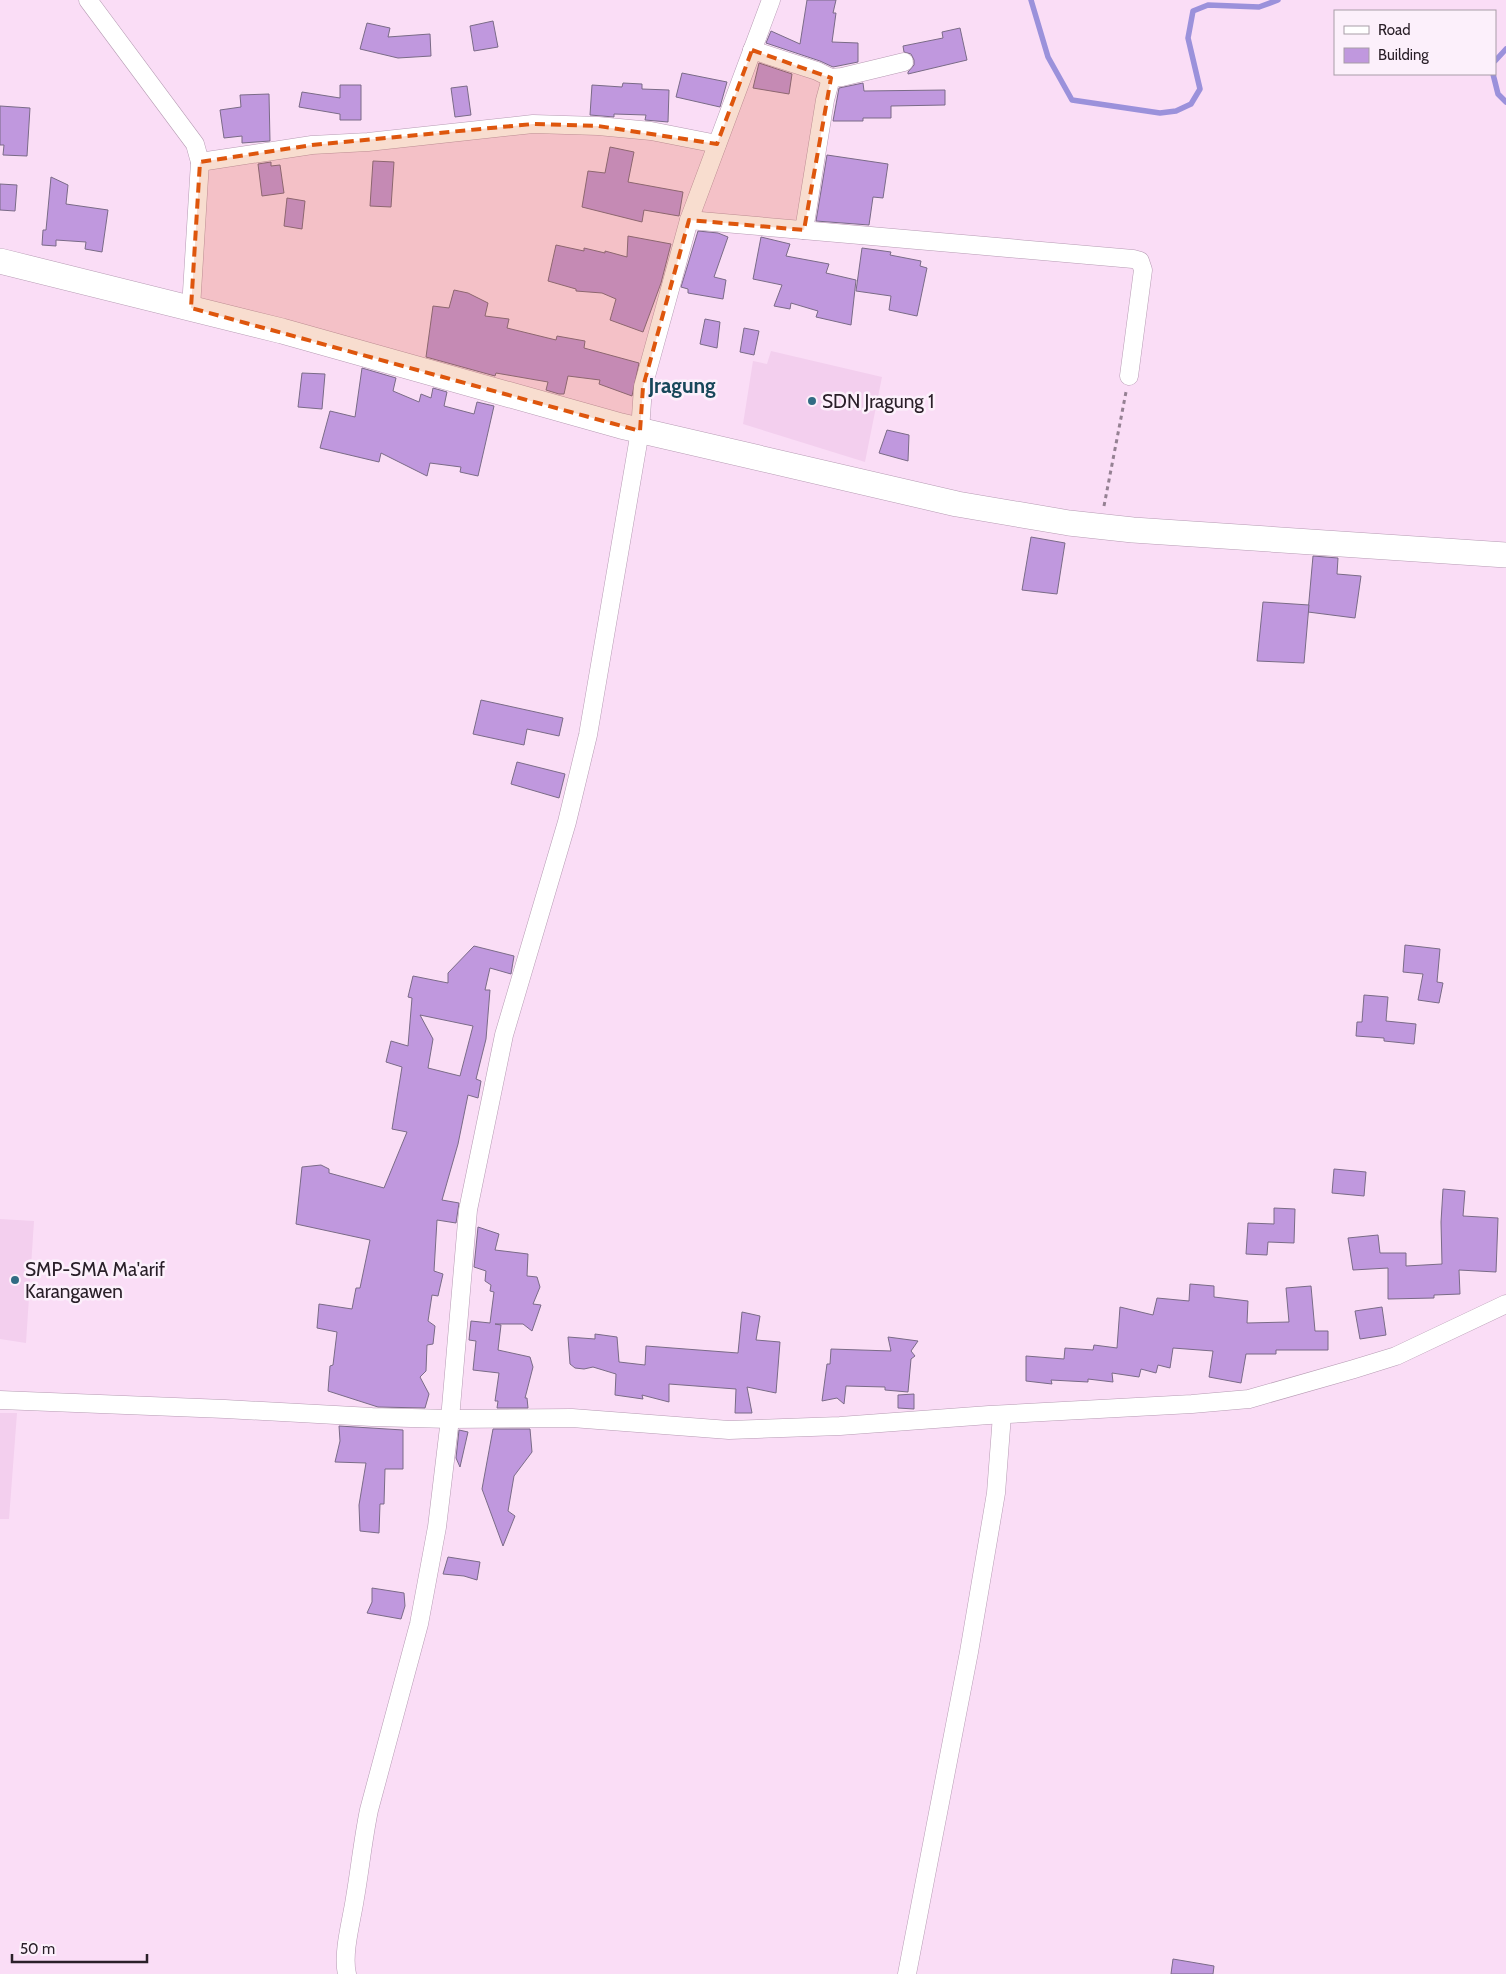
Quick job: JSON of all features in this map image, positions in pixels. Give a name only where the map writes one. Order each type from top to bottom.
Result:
[{"type":"main road","points":[[0,261],[282,331],[640,431],[957,504],[1100,527],[1506,555]]},
{"type":"street","points":[[88,0],[189,133],[195,144],[200,162],[191,308]]},
{"type":"street","points":[[346,1974],[346,1956],[360,1868],[362,1840],[419,1624],[438,1527],[450,1420],[468,1210],[504,1035],[567,822],[586,743],[640,431],[642,387],[689,220],[771,0]]},
{"type":"street","points":[[752,50],[817,71],[831,78],[904,62]]},
{"type":"street","points":[[804,230],[825,100],[831,78]]},
{"type":"street","points":[[200,162],[312,145],[368,142],[533,124],[598,126],[651,131],[717,144]]},
{"type":"street","points":[[689,220],[1140,261],[1143,270],[1129,376]]},
{"type":"street","points":[[0,1400],[225,1409],[372,1418],[450,1420],[572,1418],[730,1430],[840,1426],[1249,1399],[1396,1356],[1506,1304]]},
{"type":"street","points":[[907,1974],[938,1825],[969,1652],[996,1493],[1002,1415]]},
{"type":"path","points":[[1100,527],[1129,376]]},
{"type":"highlighted area","points":[[752,50],[831,78],[804,230],[689,220],[643,387],[640,431],[191,308],[200,162],[312,145],[533,124],[598,126],[717,144]]},
{"type":"shaded area","name":"SDN Jragung 1","points":[[771,351],[882,377],[865,462],[743,424],[753,361],[767,364]]},
{"type":"shaded area","name":"SMP-SMA Ma'arif Karangawen","points":[[0,1219],[34,1221],[26,1343],[0,1339]]},
{"type":"shaded area","points":[[0,1413],[17,1413],[9,1519],[0,1519]]},
{"type":"building","points":[[807,0],[836,0],[833,13],[836,13],[832,42],[858,43],[858,62],[833,67],[766,43],[771,31],[800,44]]},
{"type":"building","points":[[493,21],[498,47],[474,51],[470,26]]},
{"type":"building","points":[[367,23],[390,28],[388,37],[430,34],[431,56],[398,58],[360,49]]},
{"type":"building","points":[[960,28],[967,60],[908,74],[914,65],[914,60],[911,54],[904,52],[903,46],[943,38],[942,32]]},
{"type":"building","points":[[759,63],[792,74],[789,94],[753,88]]},
{"type":"building","points":[[682,73],[727,82],[720,107],[676,97]]},
{"type":"building","points":[[623,83],[642,84],[642,89],[669,90],[668,122],[645,120],[646,115],[614,114],[614,117],[590,115],[592,85],[622,87]]},
{"type":"building","points":[[863,83],[864,91],[945,90],[945,105],[891,106],[891,118],[863,118],[863,121],[833,121],[839,88]]},
{"type":"building","points":[[340,85],[361,85],[361,120],[340,120],[340,114],[299,107],[302,92],[340,98]]},
{"type":"building","points":[[467,86],[471,115],[455,117],[451,88]]},
{"type":"building","points":[[269,94],[270,141],[242,143],[242,136],[224,138],[220,110],[241,107],[240,95]]},
{"type":"building","points":[[0,106],[30,108],[27,156],[3,155],[4,145],[0,145]]},
{"type":"building","points":[[610,147],[634,152],[628,182],[683,192],[679,216],[644,210],[642,222],[582,207],[588,171],[605,173]]},
{"type":"building","points":[[827,155],[888,164],[883,198],[873,197],[869,225],[816,221]]},
{"type":"building","points":[[373,161],[394,162],[391,207],[370,206]]},
{"type":"building","points":[[271,162],[271,166],[280,165],[284,193],[262,196],[258,164]]},
{"type":"building","points":[[51,177],[68,185],[66,204],[108,210],[102,252],[85,249],[86,242],[56,240],[56,246],[42,245],[43,230],[46,230]]},
{"type":"building","points":[[0,184],[17,185],[15,211],[0,210]]},
{"type":"building","points":[[287,198],[305,201],[302,229],[284,226]]},
{"type":"building","points":[[698,231],[718,233],[728,237],[714,277],[726,280],[723,299],[688,293],[688,289],[681,287]]},
{"type":"building","points":[[628,236],[671,244],[661,283],[643,332],[610,320],[616,299],[602,293],[576,291],[576,289],[548,281],[556,245],[584,251],[584,248],[605,253],[605,251],[627,257]]},
{"type":"building","points":[[761,237],[790,244],[786,256],[829,264],[826,273],[856,280],[851,325],[816,317],[818,311],[791,303],[790,309],[774,306],[782,285],[753,279]]},
{"type":"building","points":[[862,248],[891,252],[890,255],[921,261],[920,266],[927,268],[917,316],[889,310],[891,296],[856,291]]},
{"type":"building","points":[[454,290],[468,293],[488,303],[485,316],[509,319],[507,328],[556,340],[557,336],[585,341],[584,348],[639,363],[632,396],[599,384],[600,380],[568,376],[564,394],[559,394],[546,390],[548,382],[496,373],[495,376],[426,357],[433,306],[449,308]]},
{"type":"building","points":[[705,319],[720,322],[717,348],[700,344]]},
{"type":"building","points":[[744,328],[759,331],[754,355],[740,352]]},
{"type":"building","points":[[362,368],[396,378],[393,391],[419,402],[421,394],[431,398],[433,388],[447,392],[444,406],[474,414],[477,402],[494,406],[478,476],[460,472],[461,467],[430,463],[427,476],[381,453],[379,462],[320,448],[330,411],[355,417]]},
{"type":"building","points":[[302,373],[325,374],[322,409],[298,407]]},
{"type":"building","points":[[887,430],[909,435],[908,461],[879,453]]},
{"type":"building","points":[[1031,537],[1065,543],[1057,594],[1022,590]]},
{"type":"building","points":[[1313,556],[1338,558],[1337,574],[1361,576],[1355,618],[1308,612]]},
{"type":"building","points":[[1263,602],[1309,605],[1304,663],[1257,661]]},
{"type":"building","points":[[481,700],[563,718],[559,736],[527,729],[524,745],[473,734]]},
{"type":"building","points":[[517,762],[565,774],[559,798],[511,784]]},
{"type":"building","points":[[1405,945],[1440,949],[1437,982],[1443,983],[1439,1003],[1418,1000],[1423,974],[1403,972]]},
{"type":"building","points":[[474,946],[514,956],[511,974],[490,968],[485,990],[490,990],[486,1039],[476,1079],[481,1081],[478,1098],[468,1095],[458,1144],[442,1200],[459,1203],[456,1223],[437,1220],[434,1271],[443,1274],[438,1296],[432,1295],[428,1321],[435,1326],[433,1344],[427,1345],[426,1371],[420,1377],[429,1394],[425,1408],[378,1407],[328,1391],[330,1366],[333,1365],[337,1332],[317,1328],[319,1304],[352,1309],[356,1288],[360,1288],[370,1240],[296,1224],[302,1167],[321,1165],[329,1169],[329,1173],[384,1188],[407,1132],[392,1129],[402,1067],[386,1062],[391,1041],[408,1046],[412,998],[408,997],[413,976],[448,983],[448,973]],"holes":[[[420,1015],[473,1026],[460,1076],[428,1068],[433,1039]]]},
{"type":"building","points":[[1364,995],[1388,997],[1386,1021],[1416,1024],[1414,1044],[1384,1041],[1384,1038],[1356,1036],[1357,1022],[1362,1022]]},
{"type":"building","points":[[1334,1169],[1366,1172],[1364,1196],[1332,1193]]},
{"type":"building","points":[[1443,1189],[1465,1191],[1463,1216],[1498,1218],[1496,1272],[1459,1270],[1460,1294],[1434,1295],[1434,1298],[1388,1299],[1388,1268],[1353,1270],[1348,1238],[1378,1235],[1380,1253],[1406,1253],[1406,1266],[1442,1264],[1441,1222]]},
{"type":"building","points":[[1274,1208],[1295,1209],[1294,1243],[1268,1242],[1267,1255],[1246,1254],[1248,1223],[1274,1224]]},
{"type":"building","points":[[478,1227],[499,1234],[495,1250],[528,1254],[527,1276],[537,1277],[540,1287],[533,1304],[541,1305],[532,1331],[523,1324],[495,1324],[501,1325],[498,1350],[530,1357],[533,1367],[525,1398],[527,1398],[528,1408],[497,1408],[498,1401],[495,1401],[499,1373],[473,1370],[476,1341],[469,1340],[471,1321],[490,1323],[494,1292],[490,1291],[491,1285],[485,1281],[486,1271],[474,1267]]},
{"type":"building","points":[[1190,1284],[1214,1286],[1214,1297],[1248,1301],[1247,1323],[1289,1322],[1286,1288],[1311,1286],[1315,1331],[1328,1331],[1328,1350],[1276,1350],[1276,1354],[1246,1354],[1241,1383],[1209,1377],[1213,1351],[1173,1348],[1170,1368],[1158,1365],[1156,1373],[1141,1369],[1139,1377],[1112,1373],[1113,1382],[1088,1379],[1088,1382],[1051,1380],[1052,1384],[1026,1381],[1026,1356],[1064,1359],[1065,1348],[1093,1350],[1094,1345],[1117,1348],[1120,1307],[1153,1315],[1157,1298],[1189,1301]]},
{"type":"building","points":[[1382,1307],[1386,1335],[1360,1339],[1355,1311]]},
{"type":"building","points":[[742,1312],[760,1316],[756,1340],[780,1342],[776,1393],[747,1387],[752,1413],[735,1413],[736,1389],[669,1384],[669,1402],[642,1395],[643,1399],[615,1395],[616,1374],[593,1367],[575,1368],[570,1364],[568,1337],[595,1339],[595,1334],[617,1337],[619,1362],[645,1365],[646,1346],[738,1353]]},
{"type":"building","points":[[888,1337],[918,1341],[911,1351],[915,1356],[911,1359],[908,1392],[885,1390],[885,1387],[846,1386],[844,1404],[837,1398],[822,1401],[827,1364],[830,1364],[831,1349],[891,1351]]},
{"type":"building","points":[[914,1394],[914,1409],[898,1408],[898,1395]]},
{"type":"building","points":[[339,1426],[403,1430],[403,1469],[385,1469],[384,1504],[380,1504],[379,1533],[360,1531],[359,1505],[366,1463],[335,1462],[340,1441]]},
{"type":"building","points":[[493,1429],[530,1429],[532,1452],[514,1476],[508,1511],[515,1516],[503,1546],[482,1489]]},
{"type":"building","points":[[459,1430],[468,1432],[460,1467],[456,1458]]},
{"type":"building","points":[[448,1557],[480,1562],[477,1580],[464,1576],[443,1574]]},
{"type":"building","points":[[372,1588],[404,1593],[405,1606],[401,1619],[367,1613],[372,1602]]},
{"type":"building","points":[[1173,1959],[1214,1966],[1213,1974],[1171,1974]]},
{"type":"waterway","points":[[1031,0],[1048,57],[1072,100],[1160,113],[1176,111],[1191,104],[1200,89],[1188,38],[1193,11],[1208,5],[1259,7],[1278,0]]},
{"type":"waterway","points":[[1496,60],[1506,49]]},
{"type":"waterway","points":[[1493,75],[1498,94],[1506,102]]},
{"type":"place","name":"SDN Jragung 1","points":[[812,401]]},
{"type":"place","name":"SMP-SMA Ma'arif Karangawen","points":[[15,1280]]},
{"type":"district","name":"Jragung","points":[[682,386]]}]
